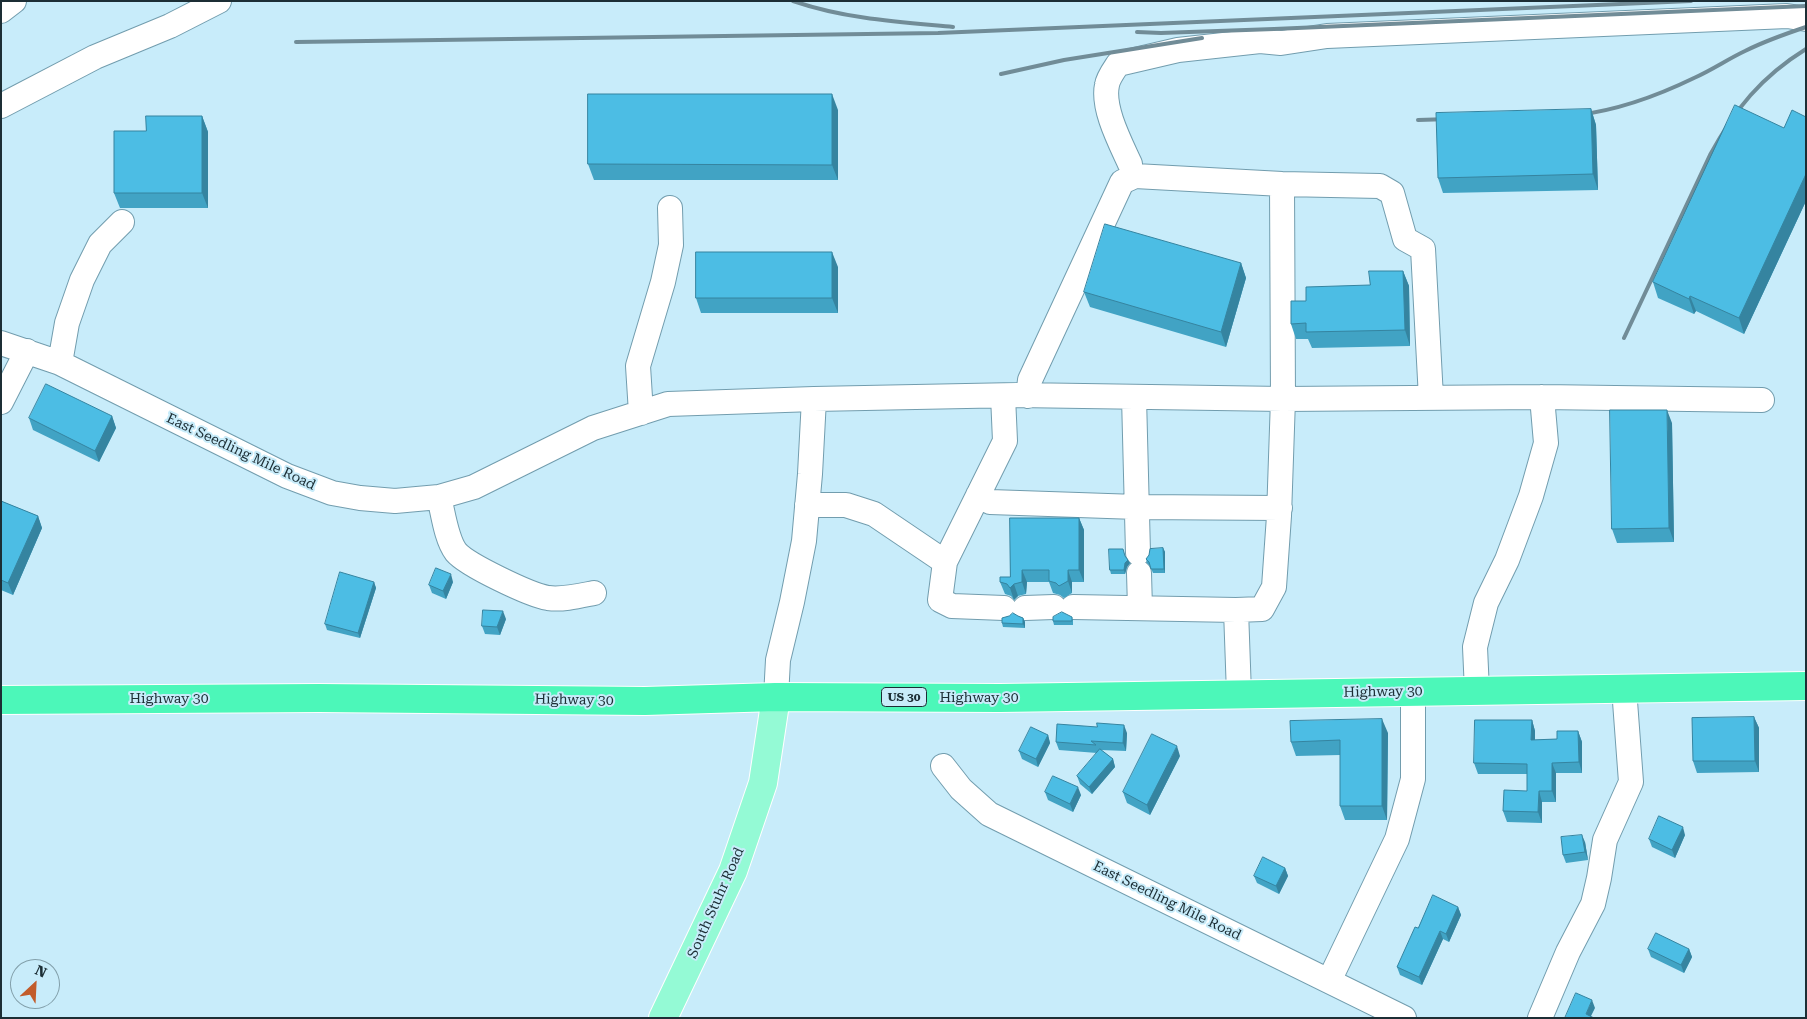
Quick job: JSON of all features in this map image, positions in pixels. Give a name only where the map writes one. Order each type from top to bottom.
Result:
[{"type":"highway","name":"Highway 30","points":[[1,700],[319,698],[645,701],[776,697],[1000,698],[1806,686]]},
{"type":"main road","name":"South Stuhr Road","points":[[663,1018],[734,871],[763,783],[776,697]]},
{"type":"street","points":[[1,11],[14,1]]},
{"type":"street","points":[[1,106],[96,57],[170,26],[220,1]]},
{"type":"street","points":[[1130,164],[1113,124],[1107,102],[1107,84],[1118,64],[1135,59],[1178,50],[1260,41],[1281,43],[1327,36],[1787,16],[1806,19]]},
{"type":"street","points":[[1028,396],[1030,380],[1122,182],[1135,176],[1282,184],[1380,186],[1392,193],[1405,239],[1423,249],[1431,398]]},
{"type":"street","points":[[1003,396],[1005,441],[945,562],[940,600],[944,604],[952,606],[1015,608],[1262,609],[1274,587],[1280,508],[1283,399],[1282,184]]},
{"type":"street","points":[[640,413],[638,366],[663,282],[671,245],[670,208]]},
{"type":"street","points":[[60,363],[67,324],[82,280],[100,244],[122,222]]},
{"type":"street","name":"East Seedling Mile Road","points":[[1,342],[60,363],[287,476],[313,487],[332,493],[360,498],[395,501],[439,497],[474,488],[593,428],[668,404],[814,399],[1003,396],[1283,399],[1542,397],[1762,400]]},
{"type":"street","points":[[1,402],[27,351]]},
{"type":"street","points":[[1134,397],[1140,608]]},
{"type":"street","points":[[1477,691],[1475,647],[1486,603],[1506,560],[1531,496],[1546,444],[1542,397]]},
{"type":"street","points":[[776,697],[778,660],[804,541],[814,399]]},
{"type":"street","points":[[978,495],[990,502],[1137,507],[1280,508]]},
{"type":"street","points":[[439,497],[452,545],[457,553],[466,560],[514,586],[548,598],[562,598],[594,593]]},
{"type":"street","points":[[807,505],[846,505],[874,514],[945,562]]},
{"type":"street","points":[[1236,610],[1238,694]]},
{"type":"street","points":[[1540,1018],[1568,952],[1592,904],[1599,878],[1605,840],[1630,782],[1624,688]]},
{"type":"street","points":[[1329,981],[1397,839],[1413,779],[1413,692]]},
{"type":"street","name":"East Seedling Mile Road","points":[[943,766],[961,789],[989,814],[1404,1018]]},
{"type":"building","points":[[588,94],[832,94],[832,165],[588,164]]},
{"type":"building","points":[[1735,105],[1784,128],[1792,110],[1806,117],[1806,174],[1739,318],[1690,296],[1689,299],[1653,282]]},
{"type":"building","points":[[1591,109],[1593,174],[1438,178],[1436,113]]},
{"type":"building","points":[[146,116],[202,116],[202,193],[114,193],[114,131],[146,131]]},
{"type":"building","points":[[1105,224],[1241,263],[1221,332],[1084,292]]},
{"type":"building","points":[[696,252],[832,252],[832,298],[696,298]]},
{"type":"building","points":[[1369,271],[1403,271],[1405,330],[1306,332],[1306,323],[1291,324],[1291,301],[1306,301],[1306,287],[1370,285]]},
{"type":"building","points":[[46,384],[112,416],[95,451],[29,418]]},
{"type":"building","points":[[1610,410],[1667,410],[1669,528],[1612,529]]},
{"type":"building","points":[[1,501],[38,516],[8,583],[1,580]]},
{"type":"building","points":[[1010,518],[1079,518],[1079,570],[1068,570],[1068,581],[1059,586],[1049,581],[1049,570],[1022,570],[1022,582],[1014,584],[1010,588],[1007,584],[1000,582],[1000,577],[1010,577]]},
{"type":"building","points":[[1163,548],[1164,569],[1151,569],[1146,559],[1150,549]]},
{"type":"building","points":[[1109,549],[1123,549],[1128,560],[1125,563],[1124,570],[1110,570]]},
{"type":"building","points":[[436,568],[451,574],[443,591],[429,585]]},
{"type":"building","points":[[340,572],[374,582],[358,633],[325,624]]},
{"type":"building","points":[[483,610],[503,611],[497,627],[482,626]]},
{"type":"building","points":[[1062,612],[1072,617],[1072,621],[1053,621],[1053,617]]},
{"type":"building","points":[[1013,613],[1023,618],[1023,624],[1002,623],[1002,618]]},
{"type":"building","points":[[1754,717],[1755,761],[1693,761],[1692,718]]},
{"type":"building","points":[[1382,719],[1382,806],[1340,806],[1340,740],[1291,742],[1290,721]]},
{"type":"building","points":[[1475,720],[1532,720],[1531,740],[1557,739],[1557,731],[1578,731],[1579,762],[1552,763],[1552,791],[1539,791],[1538,812],[1503,811],[1504,790],[1527,791],[1527,764],[1474,763]]},
{"type":"building","points":[[1097,723],[1124,725],[1123,743],[1091,741],[1096,745],[1056,742],[1057,724],[1097,727]]},
{"type":"building","points":[[1031,727],[1048,735],[1036,759],[1019,751]]},
{"type":"building","points":[[1152,734],[1177,746],[1147,805],[1123,792]]},
{"type":"building","points":[[1100,749],[1113,759],[1089,787],[1077,776]]},
{"type":"building","points":[[1053,776],[1078,787],[1070,804],[1045,792]]},
{"type":"building","points":[[1659,816],[1683,827],[1672,850],[1649,839]]},
{"type":"building","points":[[1582,835],[1585,852],[1563,855],[1561,837]]},
{"type":"building","points":[[1263,857],[1285,868],[1276,886],[1254,876]]},
{"type":"building","points":[[1433,895],[1458,907],[1446,934],[1440,931],[1419,977],[1397,967],[1415,927],[1418,928]]},
{"type":"building","points":[[1656,933],[1689,949],[1681,965],[1648,949]]},
{"type":"building","points":[[1576,993],[1592,1000],[1586,1014],[1594,1018],[1565,1018]]},
{"type":"railway","points":[[793,1],[853,16],[953,27]]},
{"type":"railway","points":[[296,42],[938,33],[1691,1]]},
{"type":"railway","points":[[1137,32],[1161,33],[1274,29],[1806,6]]},
{"type":"railway","points":[[1578,115],[1608,110],[1652,96],[1701,75],[1753,47],[1806,27]]},
{"type":"railway","points":[[1001,74],[1064,60],[1202,38]]},
{"type":"railway","points":[[1624,338],[1719,138],[1750,95],[1776,71],[1806,49]]},
{"type":"railway","points":[[1418,120],[1450,119]]}]
